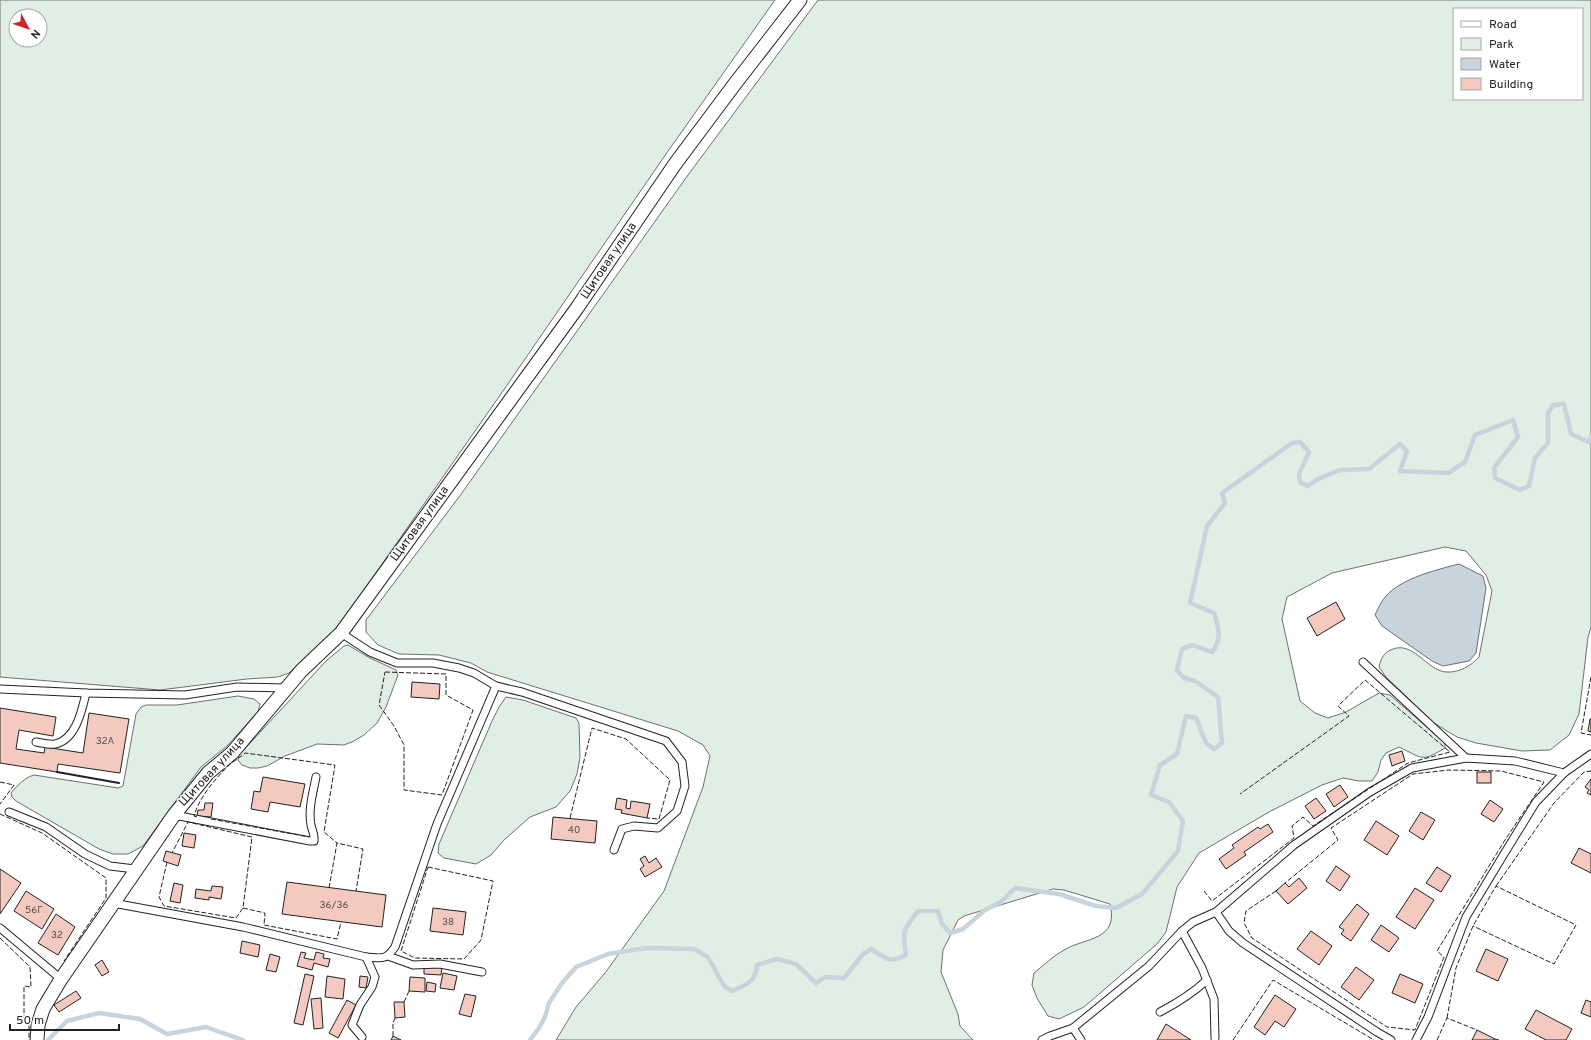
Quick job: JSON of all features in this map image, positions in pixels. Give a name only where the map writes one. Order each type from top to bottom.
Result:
[{"type":"street","name":"Щитовая улица","points":[[37,1040],[38,1025],[43,1009],[61,978],[135,869],[174,815],[208,773],[232,753],[285,688],[341,633],[577,308],[676,164],[734,85],[800,0]]},
{"type":"lane","points":[[341,633],[370,652],[397,663],[433,663],[459,668],[474,673],[496,686],[522,692],[666,741],[682,762],[685,786],[677,811],[658,828],[634,826],[622,829],[614,850]]},
{"type":"lane","points":[[1363,662],[1466,758]]},
{"type":"lane","points":[[113,903],[243,927],[366,956],[382,958],[388,956],[395,947],[437,824],[496,686]]},
{"type":"lane","points":[[0,689],[86,694],[185,695],[237,687],[285,688]]},
{"type":"lane","points":[[36,742],[54,744],[63,741],[74,730],[82,712],[86,694]]},
{"type":"lane","points":[[1416,1040],[1428,1017],[1466,917],[1536,802],[1564,773],[1591,754]]},
{"type":"lane","points":[[1042,1040],[1073,1028],[1150,966],[1182,931],[1193,922],[1216,912],[1294,845],[1370,792],[1412,768],[1466,758],[1515,761],[1564,773]]},
{"type":"lane","points":[[174,815],[310,842],[314,841],[315,835],[311,826],[310,806],[316,777]]},
{"type":"lane","points":[[9,812],[46,827],[86,854],[110,866],[135,869]]},
{"type":"lane","points":[[1216,912],[1228,931],[1243,942],[1391,1040]]},
{"type":"lane","points":[[0,928],[61,978]]},
{"type":"lane","points":[[1182,931],[1207,980],[1214,999],[1215,1038]]},
{"type":"lane","points":[[362,1037],[352,1025],[360,1005],[372,987],[375,977],[366,956]]},
{"type":"lane","points":[[388,956],[414,965],[440,964],[482,972]]},
{"type":"lane","points":[[1160,1012],[1174,1006],[1207,980]]},
{"type":"lane","points":[[1073,1028],[1081,1040]]},
{"type":"green space","points":[[0,0],[775,0],[666,154],[338,627],[289,673],[278,677],[247,679],[160,690],[0,677]]},
{"type":"green space","points":[[818,0],[1591,0],[1591,627],[1588,637],[1579,714],[1569,735],[1550,750],[1522,751],[1476,743],[1457,737],[1434,723],[1386,677],[1379,667],[1385,654],[1390,650],[1400,648],[1412,652],[1435,668],[1446,672],[1457,671],[1467,667],[1479,657],[1492,591],[1486,575],[1466,551],[1445,547],[1332,573],[1287,597],[1282,619],[1300,701],[1315,713],[1328,718],[1346,712],[1379,693],[1390,695],[1445,743],[1445,748],[1431,756],[1422,757],[1399,747],[1386,753],[1381,760],[1378,772],[1372,781],[1359,781],[1343,778],[1322,785],[1269,812],[1199,853],[1177,887],[1166,932],[1157,944],[1084,1007],[1059,1019],[1048,1016],[1037,998],[1032,985],[1034,973],[1064,950],[1099,936],[1110,925],[1112,916],[1110,904],[1064,890],[1053,889],[964,916],[958,920],[943,950],[941,972],[958,1014],[960,1026],[973,1040],[556,1040],[576,1007],[605,973],[664,891],[703,787],[710,756],[703,745],[678,731],[487,672],[471,663],[439,655],[399,654],[378,645],[366,632],[366,620],[459,497],[688,175]]},
{"type":"green space","points":[[348,645],[370,658],[396,670],[398,675],[386,707],[377,723],[364,735],[344,745],[317,744],[285,756],[267,766],[250,768],[242,765],[238,760],[239,755],[326,661],[344,646]]},
{"type":"green space","points":[[238,696],[254,699],[260,704],[258,712],[227,746],[201,767],[143,846],[128,854],[113,854],[99,849],[16,801],[12,797],[11,793],[24,780],[34,775],[118,788],[123,786],[136,714],[141,707],[146,705],[177,705]]},
{"type":"green space","points":[[506,697],[523,700],[576,718],[579,723],[580,757],[577,774],[570,791],[556,807],[530,817],[504,840],[491,855],[476,864],[444,858],[438,853],[439,844],[492,721]]},
{"type":"water","points":[[1459,564],[1483,576],[1486,588],[1476,653],[1469,661],[1443,666],[1432,661],[1382,626],[1375,615],[1384,598],[1401,584],[1440,569]]},
{"type":"building","points":[[1336,602],[1345,619],[1317,636],[1307,618]]},
{"type":"building","points":[[412,682],[440,684],[439,699],[411,697]]},
{"type":"building","points":[[0,708],[56,717],[53,736],[19,730],[16,749],[44,753],[45,747],[83,753],[89,713],[129,719],[120,773],[58,764],[57,772],[0,763]]},
{"type":"building","points":[[1591,719],[1591,732],[1588,731]]},
{"type":"building","points":[[1402,751],[1405,761],[1392,766],[1389,755]]},
{"type":"building","points":[[1477,772],[1491,772],[1491,783],[1477,783]]},
{"type":"building","points":[[263,777],[305,784],[300,807],[270,802],[268,812],[251,809],[254,791],[260,792]]},
{"type":"building","points":[[1591,779],[1591,795],[1587,793],[1589,790],[1585,787]]},
{"type":"building","points":[[1340,785],[1348,797],[1334,807],[1326,794]]},
{"type":"building","points":[[617,798],[627,800],[626,808],[630,809],[631,801],[650,804],[647,818],[621,813],[622,810],[615,809]]},
{"type":"building","points":[[1316,798],[1326,811],[1314,819],[1305,806]]},
{"type":"building","points":[[1490,800],[1503,809],[1494,822],[1481,814]]},
{"type":"building","points":[[205,803],[213,803],[211,817],[197,816],[198,810],[204,810]]},
{"type":"building","points":[[1421,812],[1435,820],[1423,840],[1409,831]]},
{"type":"building","points":[[553,817],[597,821],[595,843],[551,839]]},
{"type":"building","points":[[1376,821],[1399,836],[1387,855],[1364,840]]},
{"type":"building","points":[[1268,824],[1273,832],[1244,852],[1246,855],[1226,869],[1219,859],[1234,848],[1232,845],[1258,827],[1260,829]]},
{"type":"building","points":[[184,833],[196,835],[194,848],[182,846]]},
{"type":"building","points":[[1579,848],[1591,854],[1591,873],[1571,863]]},
{"type":"building","points":[[166,851],[181,855],[178,866],[163,861]]},
{"type":"building","points":[[645,856],[649,863],[656,858],[662,867],[645,877],[640,869],[644,866],[640,859]]},
{"type":"building","points":[[1336,866],[1350,876],[1340,891],[1326,881]]},
{"type":"building","points":[[1437,867],[1451,876],[1441,892],[1426,883]]},
{"type":"building","points":[[0,869],[21,883],[0,914]]},
{"type":"building","points":[[1299,878],[1307,888],[1288,904],[1276,891],[1285,883],[1289,887]]},
{"type":"building","points":[[287,882],[386,895],[382,927],[282,914]]},
{"type":"building","points":[[174,883],[183,885],[180,903],[170,901]]},
{"type":"building","points":[[212,886],[223,887],[221,899],[209,897],[209,900],[195,898],[196,889],[211,891]]},
{"type":"building","points":[[1415,888],[1434,900],[1415,929],[1396,917]]},
{"type":"building","points":[[26,891],[54,909],[42,929],[14,911]]},
{"type":"building","points":[[1357,904],[1369,914],[1351,941],[1341,934],[1344,930],[1339,927]]},
{"type":"building","points":[[433,908],[466,912],[463,935],[430,931]]},
{"type":"building","points":[[56,914],[75,927],[58,955],[38,943]]},
{"type":"building","points":[[1381,925],[1399,938],[1389,952],[1371,940]]},
{"type":"building","points":[[1311,931],[1332,946],[1319,965],[1297,949]]},
{"type":"building","points":[[242,941],[260,945],[258,957],[240,953]]},
{"type":"building","points":[[1486,949],[1508,959],[1498,981],[1476,971]]},
{"type":"building","points":[[301,952],[306,953],[304,958],[314,960],[316,952],[324,954],[323,958],[330,959],[328,967],[314,963],[312,970],[297,966]]},
{"type":"building","points":[[270,954],[280,957],[276,972],[266,970]]},
{"type":"building","points":[[102,960],[109,972],[102,976],[95,965]]},
{"type":"building","points":[[424,965],[442,966],[441,975],[424,974]]},
{"type":"building","points":[[1356,967],[1374,980],[1359,1000],[1341,987]]},
{"type":"building","points":[[443,973],[457,976],[454,990],[440,988]]},
{"type":"building","points":[[305,974],[314,976],[303,1025],[294,1023]]},
{"type":"building","points":[[1400,974],[1423,984],[1415,1003],[1392,993]]},
{"type":"building","points":[[327,976],[345,979],[343,999],[325,997]]},
{"type":"building","points":[[360,976],[368,977],[366,988],[359,987]]},
{"type":"building","points":[[410,977],[425,978],[425,992],[409,991]]},
{"type":"building","points":[[427,982],[436,984],[435,992],[426,991]]},
{"type":"building","points":[[76,991],[81,998],[59,1012],[54,1005]]},
{"type":"building","points":[[465,994],[476,996],[471,1017],[459,1014]]},
{"type":"building","points":[[1275,995],[1296,1009],[1284,1027],[1275,1021],[1265,1035],[1254,1027]]},
{"type":"building","points":[[321,998],[323,1028],[314,1029],[311,999]]},
{"type":"building","points":[[347,1000],[356,1005],[338,1038],[329,1033]]},
{"type":"building","points":[[1586,1000],[1591,1002],[1591,1017],[1581,1013]]},
{"type":"building","points":[[394,1002],[404,1002],[405,1017],[395,1018]]},
{"type":"building","points":[[1536,1010],[1572,1029],[1566,1040],[1546,1040],[1525,1029]]},
{"type":"building","points":[[1166,1024],[1191,1040],[1157,1040]]},
{"type":"building","points":[[1477,1030],[1495,1039],[1472,1040]]},
{"type":"building","points":[[393,1036],[401,1040],[391,1040]]},
{"type":"waterway","points":[[530,1040],[545,1017],[549,1003],[562,983],[576,967],[608,954],[647,948],[694,949],[708,957],[724,986],[732,991],[746,984],[752,979],[757,965],[777,959],[796,964],[816,983],[825,977],[844,978],[863,954],[871,949],[888,959],[896,959],[906,955],[904,941],[905,931],[918,911],[938,911],[942,924],[950,933],[963,929],[985,910],[1001,902],[1015,888],[1059,894],[1096,906],[1116,908],[1142,894],[1178,851],[1183,821],[1169,802],[1151,795],[1160,765],[1177,754],[1186,716],[1196,718],[1206,743],[1214,749],[1222,743],[1218,697],[1195,681],[1184,678],[1177,670],[1182,649],[1192,645],[1212,652],[1217,643],[1219,633],[1214,613],[1190,603],[1207,526],[1225,503],[1222,493],[1292,443],[1300,442],[1309,452],[1299,474],[1300,482],[1307,486],[1320,478],[1340,470],[1369,469],[1400,444],[1407,451],[1400,471],[1448,473],[1465,462],[1475,435],[1513,420],[1518,437],[1494,468],[1495,478],[1520,490],[1529,486],[1535,458],[1548,443],[1548,413],[1553,405],[1564,404],[1571,434],[1589,442],[1591,437]]},
{"type":"waterway","points":[[48,1040],[67,1021],[99,1013],[140,1019],[167,1034],[206,1027],[243,1040]]},
{"type":"fence","points":[[385,672],[446,674],[446,695],[473,710],[442,795],[404,790],[404,745],[394,726],[379,705],[385,672]]},
{"type":"fence","points":[[1591,677],[1581,733],[1591,735]]},
{"type":"fence","points":[[1204,891],[1212,901],[1294,838],[1292,826],[1303,817],[1313,826],[1408,763],[1450,752],[1365,680],[1338,706],[1349,716],[1240,794]]},
{"type":"fence","points":[[570,818],[592,728],[626,739],[670,780],[659,819],[647,818]]},
{"type":"fence","points":[[197,817],[194,816],[196,809],[217,777],[245,753],[335,765],[324,832],[337,843]]},
{"type":"fence","points":[[1276,891],[1246,911],[1244,923],[1252,938],[1387,1027],[1415,1030],[1444,957],[1437,951],[1505,840],[1544,782],[1501,771],[1449,770],[1413,774],[1331,828],[1338,840],[1285,883]]},
{"type":"fence","points":[[1496,886],[1554,803],[1584,772],[1591,771]]},
{"type":"fence","points":[[0,782],[14,785],[0,804]]},
{"type":"fence","points":[[0,814],[42,833],[106,878],[106,898],[64,961]]},
{"type":"fence","points":[[211,819],[309,837]]},
{"type":"fence","points":[[167,862],[159,897],[164,906],[236,918],[243,908],[252,837],[188,822],[172,853]]},
{"type":"fence","points":[[329,888],[337,843],[363,849],[356,891]]},
{"type":"fence","points":[[428,867],[493,881],[481,940],[464,959],[415,958],[401,951],[428,867]]},
{"type":"fence","points":[[1447,1018],[1456,968],[1473,926],[1496,886],[1576,925],[1554,964],[1473,926]]},
{"type":"fence","points":[[243,908],[265,913],[264,925],[337,939],[341,922]]},
{"type":"fence","points":[[0,938],[30,967],[31,987],[24,986],[24,1023],[29,1025],[29,1040]]},
{"type":"fence","points":[[1233,1040],[1273,980],[1374,1040]]},
{"type":"fence","points":[[404,1002],[409,991]]},
{"type":"fence","points":[[393,1036],[393,1023],[395,1018]]},
{"type":"fence","points":[[1437,1040],[1447,1018],[1477,1030]]},
{"type":"fence","points":[[1495,1039],[1499,1040]]},
{"type":"wall","points":[[57,772],[119,783]]}]
